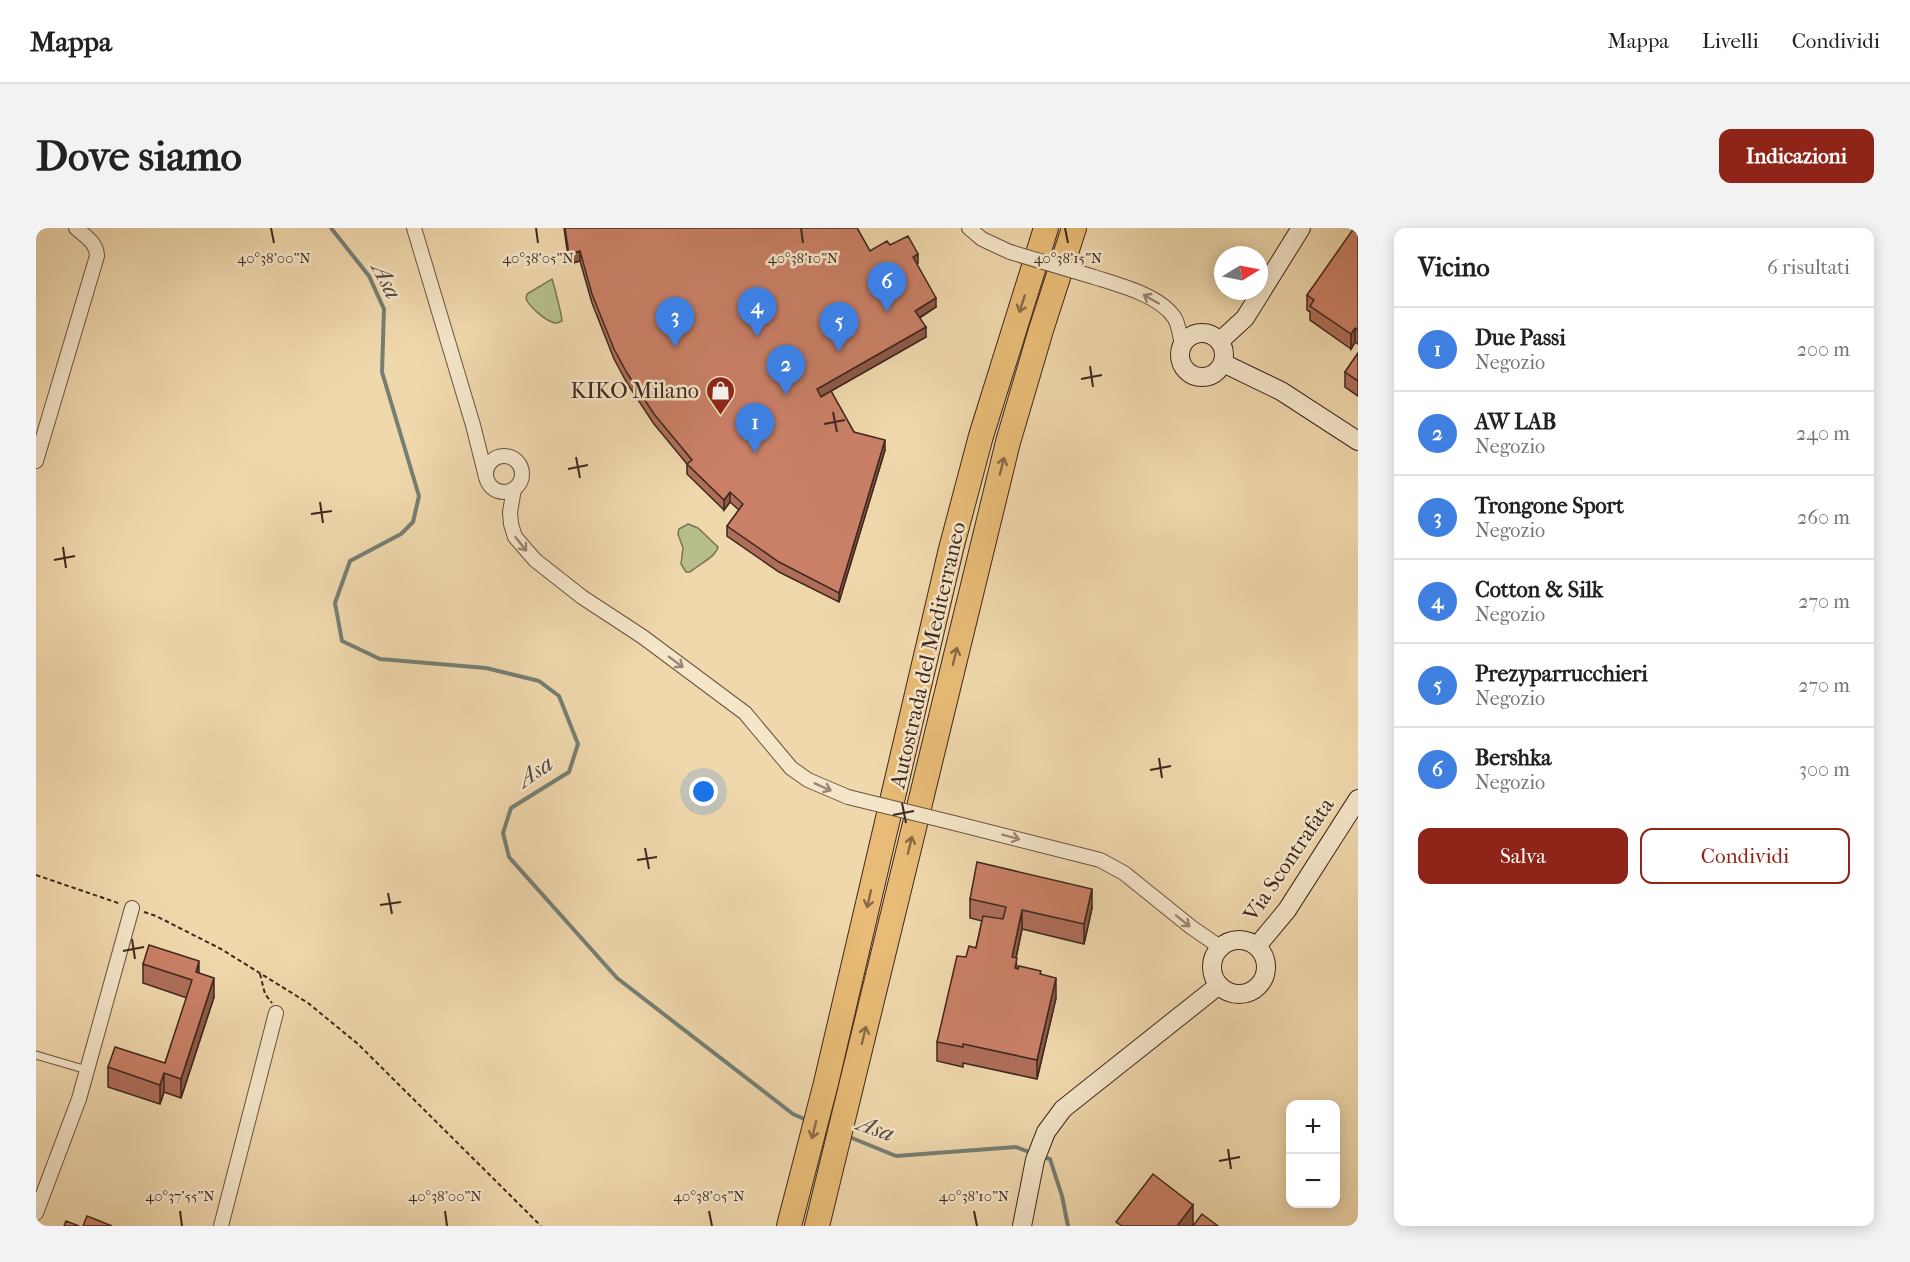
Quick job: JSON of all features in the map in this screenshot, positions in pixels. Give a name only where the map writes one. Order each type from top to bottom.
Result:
[{"type":"highway","name":"Autostrada del Mediterraneo","points":[[789,1226],[826,1083],[951,549],[981,436],[1046,228]]},
{"type":"highway","name":"Autostrada del Mediterraneo","points":[[817,1226],[1008,442],[1074,228]]},
{"type":"street","points":[[37,457],[97,256],[94,243],[76,228]]},
{"type":"street","points":[[414,228],[473,425],[486,477],[491,487],[496,490],[502,492],[514,489]]},
{"type":"street","points":[[969,228],[982,239],[1010,252],[1138,292],[1161,305],[1175,318],[1182,345],[1180,359],[1187,371],[1193,375],[1214,374],[1223,363],[1224,348],[1220,341],[1208,333],[1200,332],[1186,339],[1182,345]]},
{"type":"street","points":[[1220,341],[1245,318],[1301,228]]},
{"type":"street","points":[[1223,363],[1281,391],[1358,441]]},
{"type":"street","points":[[473,425],[493,452],[513,458],[520,466],[522,479],[514,489],[511,501],[511,524],[515,537],[535,560],[582,597],[745,713],[791,768],[808,780],[848,797],[1100,860],[1124,873],[1191,927],[1220,947]]},
{"type":"street","points":[[486,477],[491,460],[501,456]]},
{"type":"street","name":"Via Scontrafata","points":[[1257,946],[1287,910],[1358,799]]},
{"type":"street","points":[[36,1213],[63,1145],[87,1070],[132,908]]},
{"type":"street","points":[[1235,940],[1251,942],[1257,946],[1263,953],[1267,970],[1259,986],[1243,994],[1225,991],[1218,985],[1212,970],[1215,954],[1220,947],[1235,940]]},
{"type":"street","points":[[1022,1220],[1035,1160],[1046,1132],[1063,1109],[1218,985]]},
{"type":"street","points":[[221,1226],[276,1013]]},
{"type":"lane","points":[[36,1055],[87,1070]]},
{"type":"path","points":[[36,875],[156,916],[221,949],[308,1003],[358,1044],[541,1226]]},
{"type":"path","points":[[260,974],[265,994],[272,1001],[276,1013]]},
{"type":"green space","points":[[552,279],[562,321],[557,323],[541,315],[526,298],[527,294]]},
{"type":"green space","points":[[688,524],[698,528],[718,547],[710,558],[690,572],[686,572],[681,564],[683,548],[678,534],[679,529]]},
{"type":"building","points":[[565,228],[857,228],[870,251],[887,241],[890,245],[908,236],[918,254],[913,257],[936,298],[915,311],[926,327],[817,389],[821,397],[831,391],[854,432],[885,440],[839,593],[779,562],[727,526],[743,504],[730,492],[724,500],[687,464],[692,460],[654,414],[627,373],[614,349],[592,294],[580,251],[569,254]]},
{"type":"building","points":[[1354,228],[1358,228],[1358,330],[1355,328],[1351,334],[1310,306],[1314,300],[1307,295]]},
{"type":"building","points":[[1358,353],[1358,381],[1345,372]]},
{"type":"building","points":[[977,862],[1092,889],[1084,924],[1022,910],[1012,957],[1017,958],[1015,968],[1018,969],[1019,966],[1041,971],[1040,974],[1056,978],[1037,1060],[963,1044],[963,1047],[937,1042],[957,956],[966,957],[969,946],[976,948],[983,916],[1003,919],[1006,907],[970,899]]},
{"type":"building","points":[[149,945],[199,961],[196,972],[214,978],[181,1079],[164,1073],[160,1085],[108,1067],[115,1047],[165,1063],[192,980],[143,964]]},
{"type":"building","points":[[1153,1174],[1193,1205],[1177,1226],[1122,1226],[1116,1222]]},
{"type":"building","points":[[1202,1214],[1218,1226],[1193,1226]]},
{"type":"building","points":[[87,1216],[112,1226],[83,1226]]},
{"type":"building","points":[[66,1221],[79,1226],[64,1226]]},
{"type":"waterway","name":"Asa","points":[[331,228],[369,276],[384,309],[382,372],[419,496],[413,522],[401,534],[350,561],[335,603],[342,641],[380,659],[486,668],[539,681],[559,696],[578,744],[569,772],[511,808],[503,833],[509,857],[617,978],[793,1114],[809,1121]]},
{"type":"waterway","name":"Asa","points":[[847,1136],[896,1156],[1016,1147],[1032,1153]]},
{"type":"waterway","name":"Asa","points":[[1042,1157],[1050,1159],[1062,1196],[1068,1226]]},
{"type":"place","name":"Bershka","points":[[887,312]]},
{"type":"place","name":"Cotton & Silk","points":[[757,337]]},
{"type":"place","name":"Trongone Sport","points":[[675,347]]},
{"type":"place","name":"Prezyparrucchieri","points":[[839,352]]},
{"type":"place","name":"AW LAB","points":[[786,395]]},
{"type":"place","name":"KIKO Milano","points":[[720,416]]},
{"type":"place","name":"Due Passi","points":[[755,453]]}]
